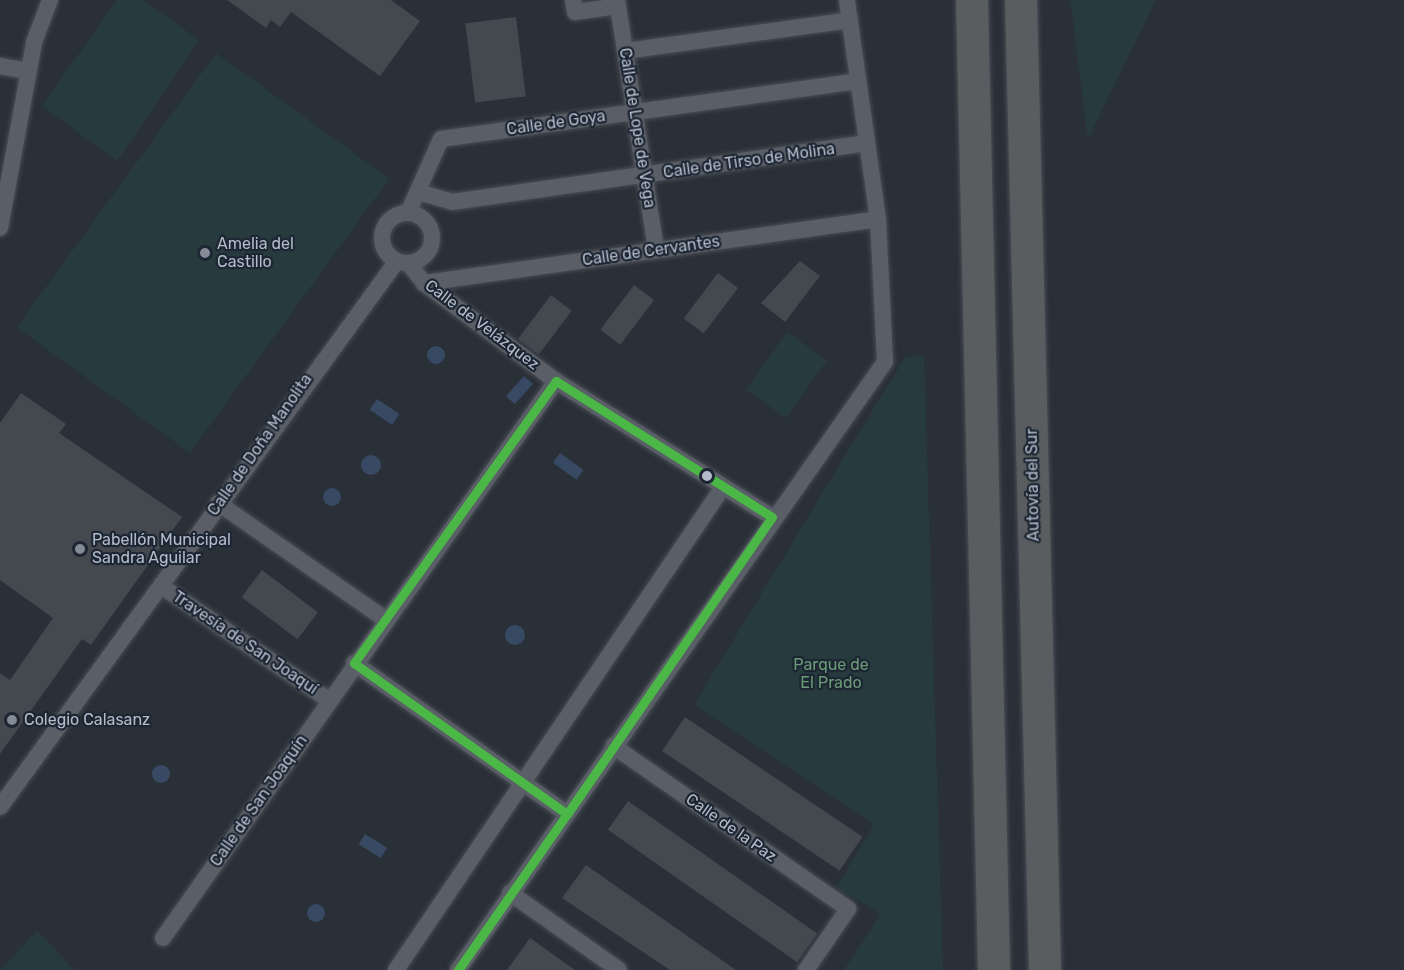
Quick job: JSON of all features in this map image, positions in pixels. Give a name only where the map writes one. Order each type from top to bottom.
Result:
[{"type":"highway","points":[[972,0],[994,970]]},
{"type":"highway","name":"Autovía del Sur","points":[[1021,0],[1045,970]]},
{"type":"street","points":[[0,228],[29,71],[50,0]]},
{"type":"street","name":"Calle de Lope de Vega","points":[[573,0],[575,12],[617,3],[656,250]]},
{"type":"street","points":[[458,970],[772,518],[885,362],[878,219],[847,0]]},
{"type":"street","points":[[625,51],[850,20]]},
{"type":"street","points":[[0,66],[29,71]]},
{"type":"street","name":"Calle de Goya","points":[[408,213],[441,139],[858,81]]},
{"type":"street","name":"Calle de Tirso de Molina","points":[[417,192],[453,202],[867,143]]},
{"type":"street","points":[[408,213],[424,219],[432,242],[424,257],[402,262],[385,249],[382,232],[392,218],[408,213]]},
{"type":"street","name":"Calle de Cervantes","points":[[424,283],[878,219]]},
{"type":"street","name":"Calle de Velázquez","points":[[402,262],[424,283],[556,381],[772,518]]},
{"type":"street","name":"Calle de Doña Manolita","points":[[0,807],[218,504],[402,262]]},
{"type":"street","name":"Calle de San Joaquín","points":[[164,938],[354,663],[556,381]]},
{"type":"street","points":[[396,970],[723,487]]},
{"type":"street","points":[[218,504],[385,619]]},
{"type":"street","name":"Travesía de San Joaquí","points":[[161,586],[329,700]]},
{"type":"street","points":[[354,663],[567,814]]},
{"type":"street","name":"Calle de la Paz","points":[[613,746],[848,909],[806,970]]},
{"type":"street","points":[[510,892],[619,970]]},
{"type":"green space","points":[[117,0],[143,0],[199,40],[117,161],[42,106]]},
{"type":"green space","points":[[1071,0],[1156,0],[1088,139],[1071,5]]},
{"type":"green space","name":"Amelia del Castillo","points":[[216,53],[389,179],[190,453],[17,327]]},
{"type":"green space","points":[[787,332],[827,360],[786,418],[746,390]]},
{"type":"green space","name":"Parque de El Prado","points":[[924,356],[943,970],[844,970],[881,914],[836,888],[874,824],[694,705],[905,357]]},
{"type":"green space","points":[[37,931],[75,970],[0,970]]},
{"type":"water","points":[[436,346],[442,349],[445,355],[442,361],[436,364],[430,361],[427,355],[430,349]]},
{"type":"water","points":[[524,376],[533,384],[515,404],[506,396]]},
{"type":"water","points":[[377,399],[399,414],[392,425],[370,410]]},
{"type":"water","points":[[560,453],[583,470],[576,480],[553,463]]},
{"type":"water","points":[[367,455],[375,455],[381,461],[381,469],[375,475],[367,475],[361,469],[361,461]]},
{"type":"water","points":[[332,488],[338,491],[341,497],[338,503],[332,506],[326,503],[323,497],[326,491]]},
{"type":"water","points":[[515,625],[522,628],[525,635],[522,642],[515,645],[508,642],[505,635],[508,628]]},
{"type":"water","points":[[157,765],[165,765],[170,770],[168,781],[157,783],[152,778],[152,770]]},
{"type":"water","points":[[365,834],[387,848],[381,858],[359,844]]},
{"type":"water","points":[[316,904],[322,907],[325,913],[322,919],[316,922],[310,919],[307,913],[310,907]]},
{"type":"building","points":[[227,0],[391,0],[420,21],[380,76],[291,12],[280,27],[271,20],[266,28]]},
{"type":"building","points":[[516,17],[526,96],[475,103],[465,23]]},
{"type":"building","points":[[800,261],[820,276],[785,322],[761,303]]},
{"type":"building","points":[[718,273],[738,288],[704,334],[684,319]]},
{"type":"building","points":[[634,285],[654,300],[620,345],[600,330]]},
{"type":"building","points":[[551,295],[572,311],[539,355],[518,339]]},
{"type":"building","name":"Pabellón Municipal Sandra Aguilar","points":[[21,393],[66,424],[59,433],[182,517],[91,645],[82,639],[0,754],[0,673],[10,680],[53,618],[0,580],[0,423]]},
{"type":"building","points":[[262,570],[318,612],[297,639],[242,597]]},
{"type":"building","points":[[685,717],[862,837],[839,871],[662,751]]},
{"type":"building","points":[[628,801],[817,933],[797,962],[608,830]]},
{"type":"building","points":[[586,865],[736,970],[670,970],[562,898]]},
{"type":"building","points":[[530,938],[575,970],[507,970]]},
{"type":"transit line","points":[[556,381],[772,517],[567,814],[354,663],[556,381]]},
{"type":"transit line","points":[[458,970],[567,814]]},
{"type":"place","name":"Amelia del Castillo","points":[[205,253]]},
{"type":"place","name":"Pabellón Municipal Sandra Aguilar","points":[[80,549]]},
{"type":"place","name":"Colegio Calasanz","points":[[12,720]]}]
